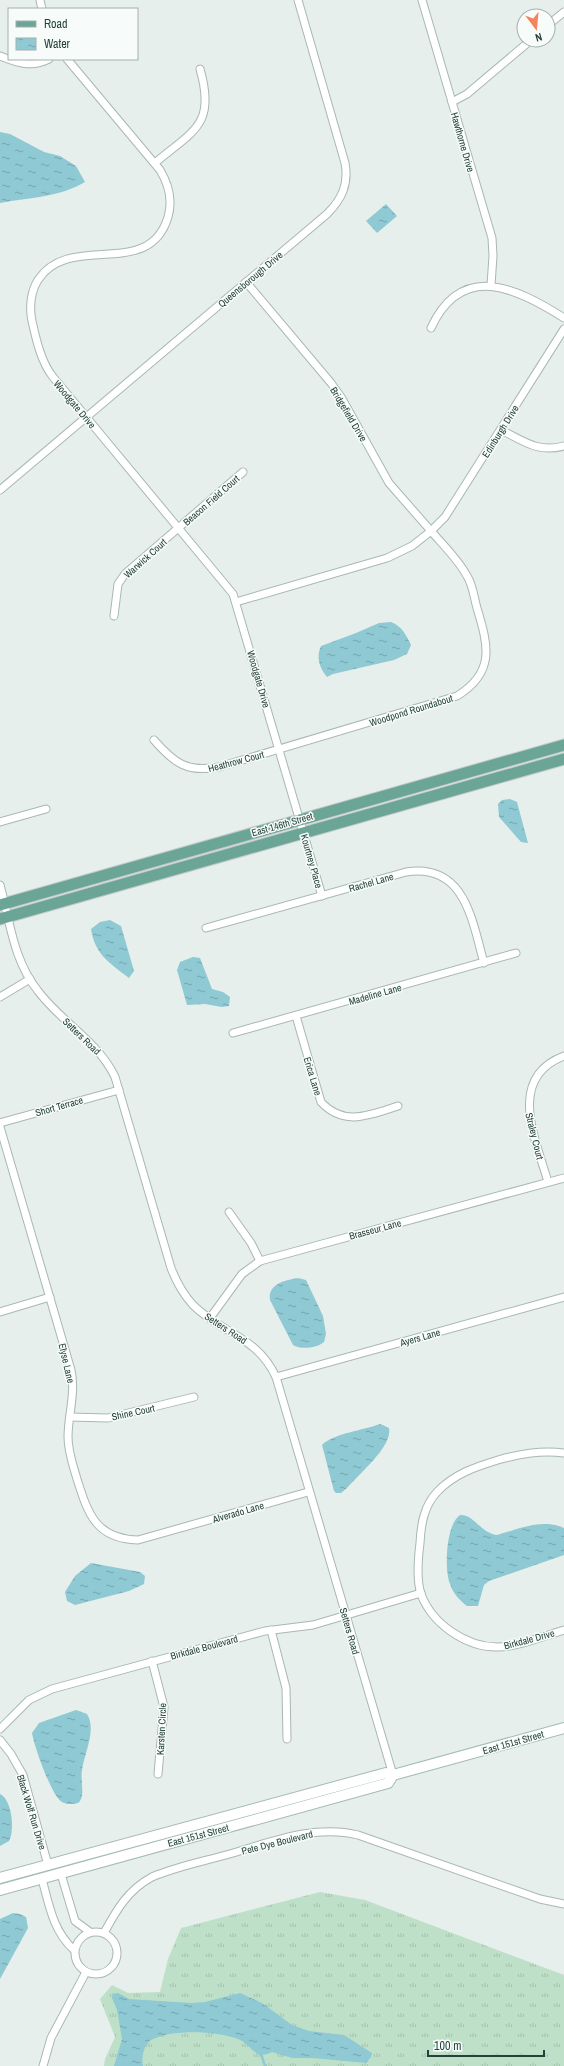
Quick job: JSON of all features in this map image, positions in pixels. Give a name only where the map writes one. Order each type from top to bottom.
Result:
[{"type":"main road","name":"East 146th Street","points":[[4,911],[301,825],[564,745]]},
{"type":"main road","name":"East 146th Street","points":[[301,825],[564,759]]},
{"type":"street","name":"Queensborough Drive","points":[[0,490],[332,209],[340,198],[346,178],[343,155],[298,0]]},
{"type":"street","name":"Hawthorne Drive","points":[[422,0],[492,238],[493,256],[491,285]]},
{"type":"street","points":[[556,19],[564,12]]},
{"type":"street","points":[[452,102],[467,94],[522,48]]},
{"type":"street","points":[[10,60],[28,64],[36,64],[46,60]]},
{"type":"street","name":"Woodgate Drive","points":[[68,60],[155,163],[168,187],[170,204],[166,221],[156,237],[148,245],[132,252],[83,255],[60,260],[42,274],[36,283],[32,295],[31,317],[46,366],[56,381],[227,585],[236,602],[301,825]]},
{"type":"street","points":[[155,163],[189,135],[202,120],[206,110],[206,98],[200,69]]},
{"type":"street","name":"Bridgefield Drive","points":[[246,282],[331,383],[341,397],[389,483],[431,531]]},
{"type":"street","points":[[431,328],[439,312],[454,297],[473,287],[491,285],[521,294],[564,318]]},
{"type":"street","name":"Edinburgh Drive","points":[[431,531],[445,517],[564,329]]},
{"type":"street","points":[[501,430],[532,446],[550,448],[564,446]]},
{"type":"street","name":"Beacon Field Court","points":[[178,527],[243,472]]},
{"type":"street","name":"Warwick Court","points":[[114,616],[118,584],[125,574],[178,527]]},
{"type":"street","points":[[236,602],[387,558],[412,546],[431,531]]},
{"type":"street","name":"Woodpond Roundabout","points":[[280,749],[450,699],[464,692],[478,677],[485,661],[486,640],[469,578],[461,566],[431,531]]},
{"type":"street","name":"Heathrow Court","points":[[154,740],[175,761],[198,769],[219,767],[280,749]]},
{"type":"street","points":[[0,822],[46,809]]},
{"type":"street","name":"Kourtney Place","points":[[301,825],[322,896]]},
{"type":"street","name":"Rachel Lane","points":[[206,928],[406,872],[417,871],[439,875],[455,886],[465,901],[484,963]]},
{"type":"street","name":"Setters Road","points":[[0,885],[4,911],[20,963],[43,998],[102,1055],[110,1066],[175,1278],[194,1305],[210,1318],[254,1347],[266,1359],[276,1377],[308,1492],[393,1775]]},
{"type":"street","name":"Madeline Lane","points":[[233,1033],[516,953]]},
{"type":"street","points":[[0,997],[30,979]]},
{"type":"street","name":"Erica Lane","points":[[296,1016],[321,1102],[327,1109],[343,1116],[353,1117],[364,1116],[398,1106]]},
{"type":"street","name":"Straley Court","points":[[548,1182],[529,1117],[528,1100],[532,1087],[539,1074],[550,1063],[564,1056]]},
{"type":"street","name":"Short Terrace","points":[[0,1123],[118,1090]]},
{"type":"street","name":"Elyse Lane","points":[[0,1127],[72,1376],[73,1395],[68,1436],[70,1454],[86,1508],[95,1523],[110,1534],[129,1540],[147,1538],[168,1532]]},
{"type":"street","name":"Brasseur Lane","points":[[210,1318],[242,1274],[260,1261],[564,1178]]},
{"type":"street","points":[[229,1212],[251,1243],[260,1261]]},
{"type":"street","points":[[0,1312],[50,1297]]},
{"type":"street","name":"Ayers Lane","points":[[276,1377],[564,1297]]},
{"type":"street","name":"Shine Court","points":[[70,1417],[108,1418],[194,1397]]},
{"type":"street","points":[[421,1593],[419,1556],[422,1522],[430,1502],[437,1492],[459,1475],[476,1467],[526,1454],[564,1453]]},
{"type":"street","name":"Alverado Lane","points":[[168,1532],[308,1492]]},
{"type":"street","name":"Birkdale Boulevard","points":[[0,1730],[19,1709],[38,1694],[271,1630],[313,1625],[421,1593]]},
{"type":"street","name":"Birkdale Drive","points":[[421,1593],[425,1602],[441,1624],[451,1632],[473,1643],[495,1647],[507,1646],[564,1630]]},
{"type":"street","points":[[271,1630],[286,1688],[287,1739]]},
{"type":"street","name":"Karsten Circle","points":[[152,1662],[164,1707],[158,1774]]},
{"type":"street","name":"East 151st Street","points":[[0,1878],[386,1773],[393,1775],[564,1728]]},
{"type":"street","name":"Black Wolf Run Drive","points":[[0,1740],[11,1754],[23,1775],[48,1865]]},
{"type":"street","name":"East 151st Street","points":[[0,1890],[388,1783],[393,1775]]},
{"type":"street","name":"Pete Dye Boulevard","points":[[104,1933],[124,1899],[142,1883],[152,1877],[290,1837],[323,1831],[346,1832],[358,1835],[540,1898],[564,1904]]},
{"type":"street","points":[[42,1879],[55,1925],[64,1940],[74,1950],[78,1965],[86,1972],[99,1974],[111,1968],[115,1962],[117,1955],[115,1942],[104,1933],[90,1932],[75,1921],[61,1874]]},
{"type":"street","points":[[74,1950],[79,1939],[90,1932]]},
{"type":"street","points":[[43,2066],[51,2038],[86,1972]]},
{"type":"green space","points":[[320,1892],[365,1900],[564,1975],[564,2066],[104,2066],[105,2059],[115,2037],[100,1999],[112,1985],[128,1993],[160,1992],[168,1959],[181,1928]]},
{"type":"water","points":[[0,132],[10,134],[44,152],[60,156],[76,166],[85,182],[54,194],[0,203]]},
{"type":"water","points":[[386,204],[397,216],[377,233],[366,221]]},
{"type":"water","points":[[391,622],[401,628],[411,645],[407,654],[394,660],[333,674],[327,677],[319,662],[319,650],[321,646],[379,623]]},
{"type":"water","points":[[510,799],[517,802],[528,843],[521,842],[499,817],[498,804],[502,800]]},
{"type":"water","points":[[110,920],[121,926],[134,971],[129,978],[104,958],[96,946],[93,938],[91,929],[100,922]]},
{"type":"water","points":[[193,957],[200,958],[212,989],[223,992],[230,997],[229,1006],[222,1007],[205,1004],[187,1005],[177,970],[180,962]]},
{"type":"water","points":[[298,1278],[306,1280],[323,1316],[326,1334],[324,1342],[313,1347],[304,1348],[293,1345],[270,1300],[271,1290],[274,1287],[288,1280]]},
{"type":"water","points":[[380,1424],[389,1428],[389,1435],[381,1451],[347,1488],[341,1493],[336,1493],[334,1491],[322,1445],[327,1441],[341,1435]]},
{"type":"water","points":[[460,1515],[469,1517],[486,1531],[497,1535],[539,1524],[556,1525],[564,1528],[564,1555],[489,1581],[484,1585],[478,1606],[467,1606],[459,1599],[453,1590],[448,1577],[447,1568],[449,1537],[455,1520]]},
{"type":"water","points":[[91,1563],[140,1572],[145,1576],[144,1584],[129,1591],[75,1605],[67,1601],[65,1592],[75,1576]]},
{"type":"water","points":[[76,1710],[87,1714],[91,1727],[82,1770],[82,1797],[78,1803],[68,1804],[62,1802],[53,1791],[36,1749],[32,1733],[39,1723]]},
{"type":"water","points":[[0,1794],[4,1797],[10,1809],[12,1830],[9,1841],[0,1846]]},
{"type":"water","points":[[13,1913],[26,1917],[28,1928],[0,1979],[0,1919]]},
{"type":"water","points":[[118,1993],[129,1999],[191,2003],[205,2002],[240,1993],[262,2003],[292,2025],[309,2031],[344,2035],[372,2053],[371,2057],[366,2063],[313,2058],[292,2058],[272,2052],[262,2055],[255,2052],[241,2040],[229,2036],[184,2032],[162,2036],[150,2041],[145,2047],[142,2059],[143,2066],[114,2066],[122,2039],[117,2010],[112,1998],[113,1994]]},
{"type":"waterway","points":[[261,2054],[265,2066]]}]
